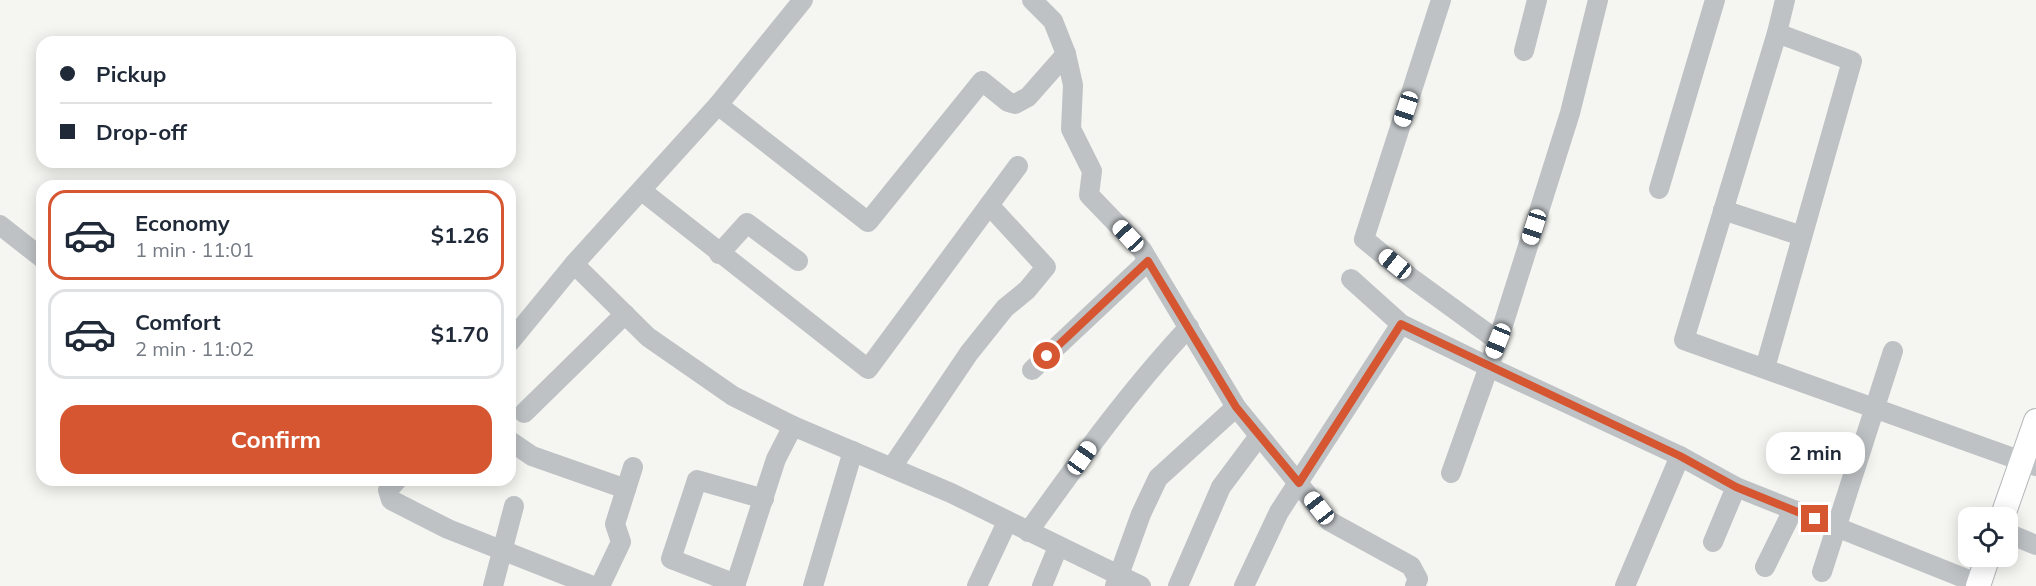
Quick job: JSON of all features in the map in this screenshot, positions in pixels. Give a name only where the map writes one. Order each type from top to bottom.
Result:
[{"type":"main road","points":[[2008,507],[2029,464],[2036,421]]},
{"type":"main road","points":[[1979,585],[1985,567]]},
{"type":"street","points":[[516,335],[574,264],[718,105],[803,0]]},
{"type":"street","points":[[1032,0],[1053,21],[1066,54],[1073,84],[1071,129],[1092,171],[1089,195],[1142,250],[1236,407],[1329,521],[1411,566],[1418,579],[1415,586]]},
{"type":"street","points":[[1441,0],[1364,239],[1410,277],[1498,341]]},
{"type":"street","points":[[1524,51],[1537,0]]},
{"type":"street","points":[[1451,473],[1487,366],[1498,341],[1570,113],[1598,0]]},
{"type":"street","points":[[1659,189],[1714,0]]},
{"type":"street","points":[[1785,0],[1684,340],[2029,464]]},
{"type":"street","points":[[1765,368],[1852,61],[1777,33]]},
{"type":"street","points":[[718,105],[868,222],[982,81],[1008,102],[1015,104],[1028,97],[1066,54]]},
{"type":"street","points":[[642,191],[719,254],[868,369],[1018,166]]},
{"type":"street","points":[[892,467],[969,353],[1005,308],[1027,290],[1046,267],[989,206]]},
{"type":"street","points":[[1723,210],[1802,236]]},
{"type":"street","points":[[719,254],[747,223],[798,261]]},
{"type":"street","points":[[0,225],[36,253]]},
{"type":"street","points":[[1032,370],[1148,261]]},
{"type":"street","points":[[574,264],[648,337],[733,396],[793,426],[892,467],[1028,532],[1117,581],[1141,586]]},
{"type":"street","points":[[1351,279],[1401,324],[1487,366],[1680,456],[1736,487],[1979,585]]},
{"type":"street","points":[[524,413],[625,314]]},
{"type":"street","points":[[1245,586],[1280,512],[1401,324]]},
{"type":"street","points":[[1028,532],[1152,365],[1188,327]]},
{"type":"street","points":[[1822,572],[1893,351]]},
{"type":"street","points":[[1117,581],[1141,514],[1158,478],[1236,407]]},
{"type":"street","points":[[764,499],[697,480],[671,559],[736,585],[764,499],[776,459],[793,426]]},
{"type":"street","points":[[1178,586],[1221,487],[1259,436]]},
{"type":"street","points":[[516,445],[532,456],[626,489]]},
{"type":"street","points":[[813,586],[853,451]]},
{"type":"street","points":[[1625,586],[1680,456]]},
{"type":"street","points":[[600,586],[621,542],[615,524],[633,467]]},
{"type":"street","points":[[392,486],[388,490],[392,500],[448,529],[503,550],[551,578],[592,586]]},
{"type":"street","points":[[1713,542],[1736,487]]},
{"type":"street","points":[[493,586],[514,506]]},
{"type":"street","points":[[1765,567],[1793,510]]},
{"type":"street","points":[[977,586],[1007,522]]},
{"type":"street","points":[[2018,538],[2036,545]]},
{"type":"street","points":[[1042,586],[1058,547]]},
{"type":"route","points":[[1047,356],[1148,261],[1236,407],[1299,483],[1401,324],[1680,456],[1736,487],[1815,519]]}]
